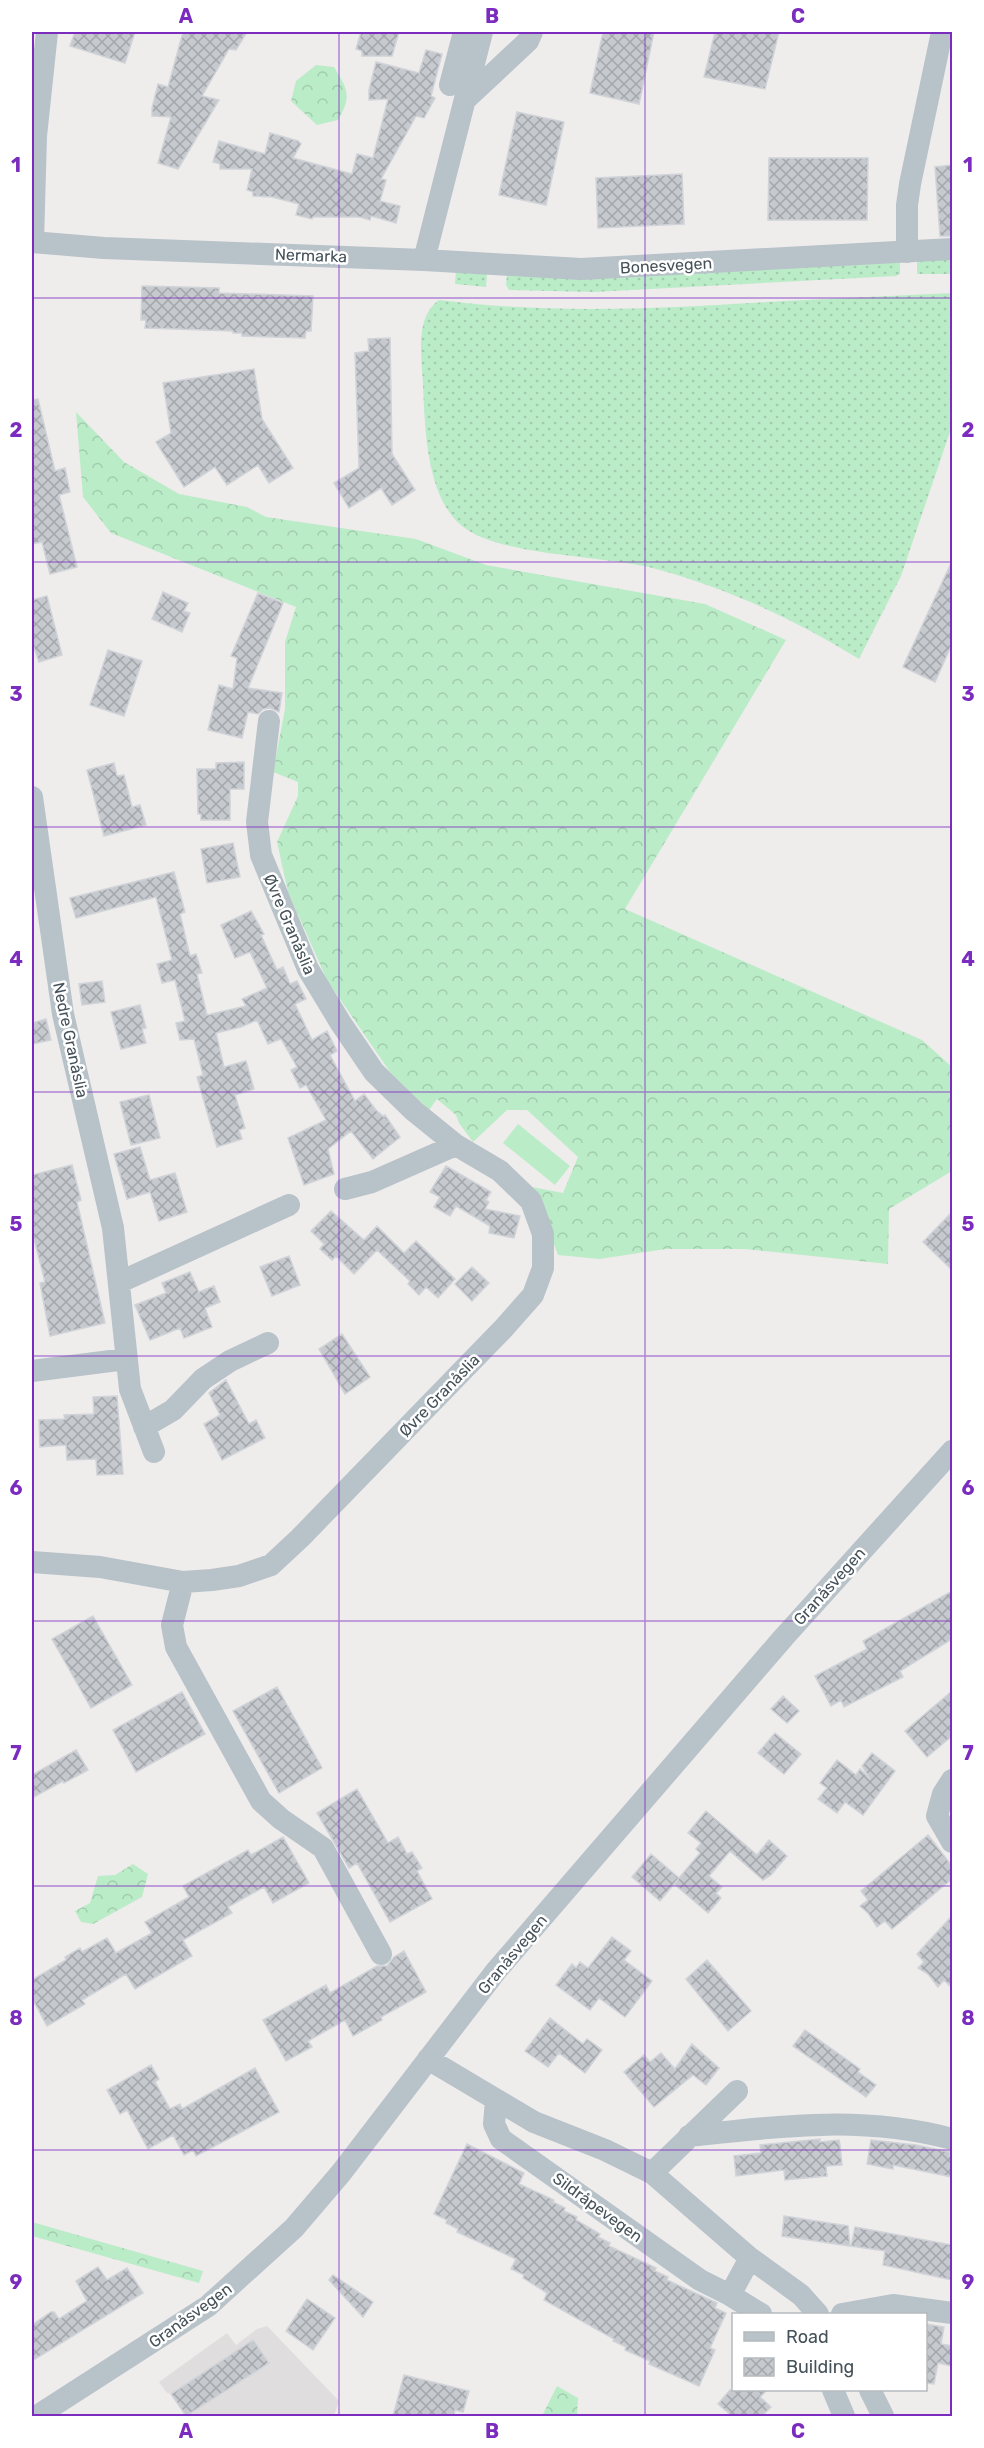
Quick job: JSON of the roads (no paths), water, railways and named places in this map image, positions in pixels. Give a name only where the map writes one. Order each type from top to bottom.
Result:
[{"type":"street","points":[[32,242],[34,137],[47,32]]},
{"type":"street","points":[[424,260],[458,92],[464,32]]},
{"type":"street","points":[[458,92],[482,32]]},
{"type":"street","points":[[458,92],[528,41],[532,32]]},
{"type":"street","points":[[908,252],[907,205],[942,32]]},
{"type":"street","name":"Nermarka","points":[[32,242],[104,248],[424,260]]},
{"type":"street","name":"Bonesvegen","points":[[424,260],[581,269],[952,249]]},
{"type":"street","name":"Øvre Granåslia","points":[[32,1562],[100,1567],[183,1582],[240,1576],[271,1565],[495,1338],[533,1295],[544,1259],[543,1234],[531,1201],[500,1171],[456,1145],[414,1111],[374,1072],[308,969],[261,855],[257,822],[269,721]]},
{"type":"street","name":"Nedre Granåslia","points":[[32,797],[63,1014],[110,1216],[120,1282],[130,1389],[153,1452]]},
{"type":"street","points":[[345,1189],[372,1182],[456,1145]]},
{"type":"street","points":[[120,1282],[289,1205]]},
{"type":"street","points":[[144,1427],[172,1410],[203,1379],[230,1361],[268,1343]]},
{"type":"street","points":[[32,1371],[126,1359]]},
{"type":"street","name":"Granåsvegen","points":[[37,2416],[208,2306],[294,2228],[335,2180],[496,1971],[731,1698],[869,1541],[952,1451]]},
{"type":"street","points":[[183,1582],[172,1625],[176,1647],[261,1802],[281,1820],[323,1848],[381,1954]]},
{"type":"street","points":[[952,1780],[943,1794],[937,1816],[952,1842]]},
{"type":"street","points":[[428,2059],[534,2122],[605,2150],[652,2173],[750,2258],[801,2295],[817,2313]]},
{"type":"street","points":[[652,2173],[737,2091]]},
{"type":"street","name":"Sildråpevegen","points":[[496,2100],[494,2124],[501,2139],[690,2274],[759,2313]]},
{"type":"street","points":[[689,2136],[828,2123],[900,2127],[952,2139]]},
{"type":"street","points":[[730,2295],[750,2258]]},
{"type":"street","points":[[848,2313],[893,2305],[952,2313]]},
{"type":"street","points":[[833,2391],[844,2416]]},
{"type":"street","points":[[870,2391],[883,2416]]}]
